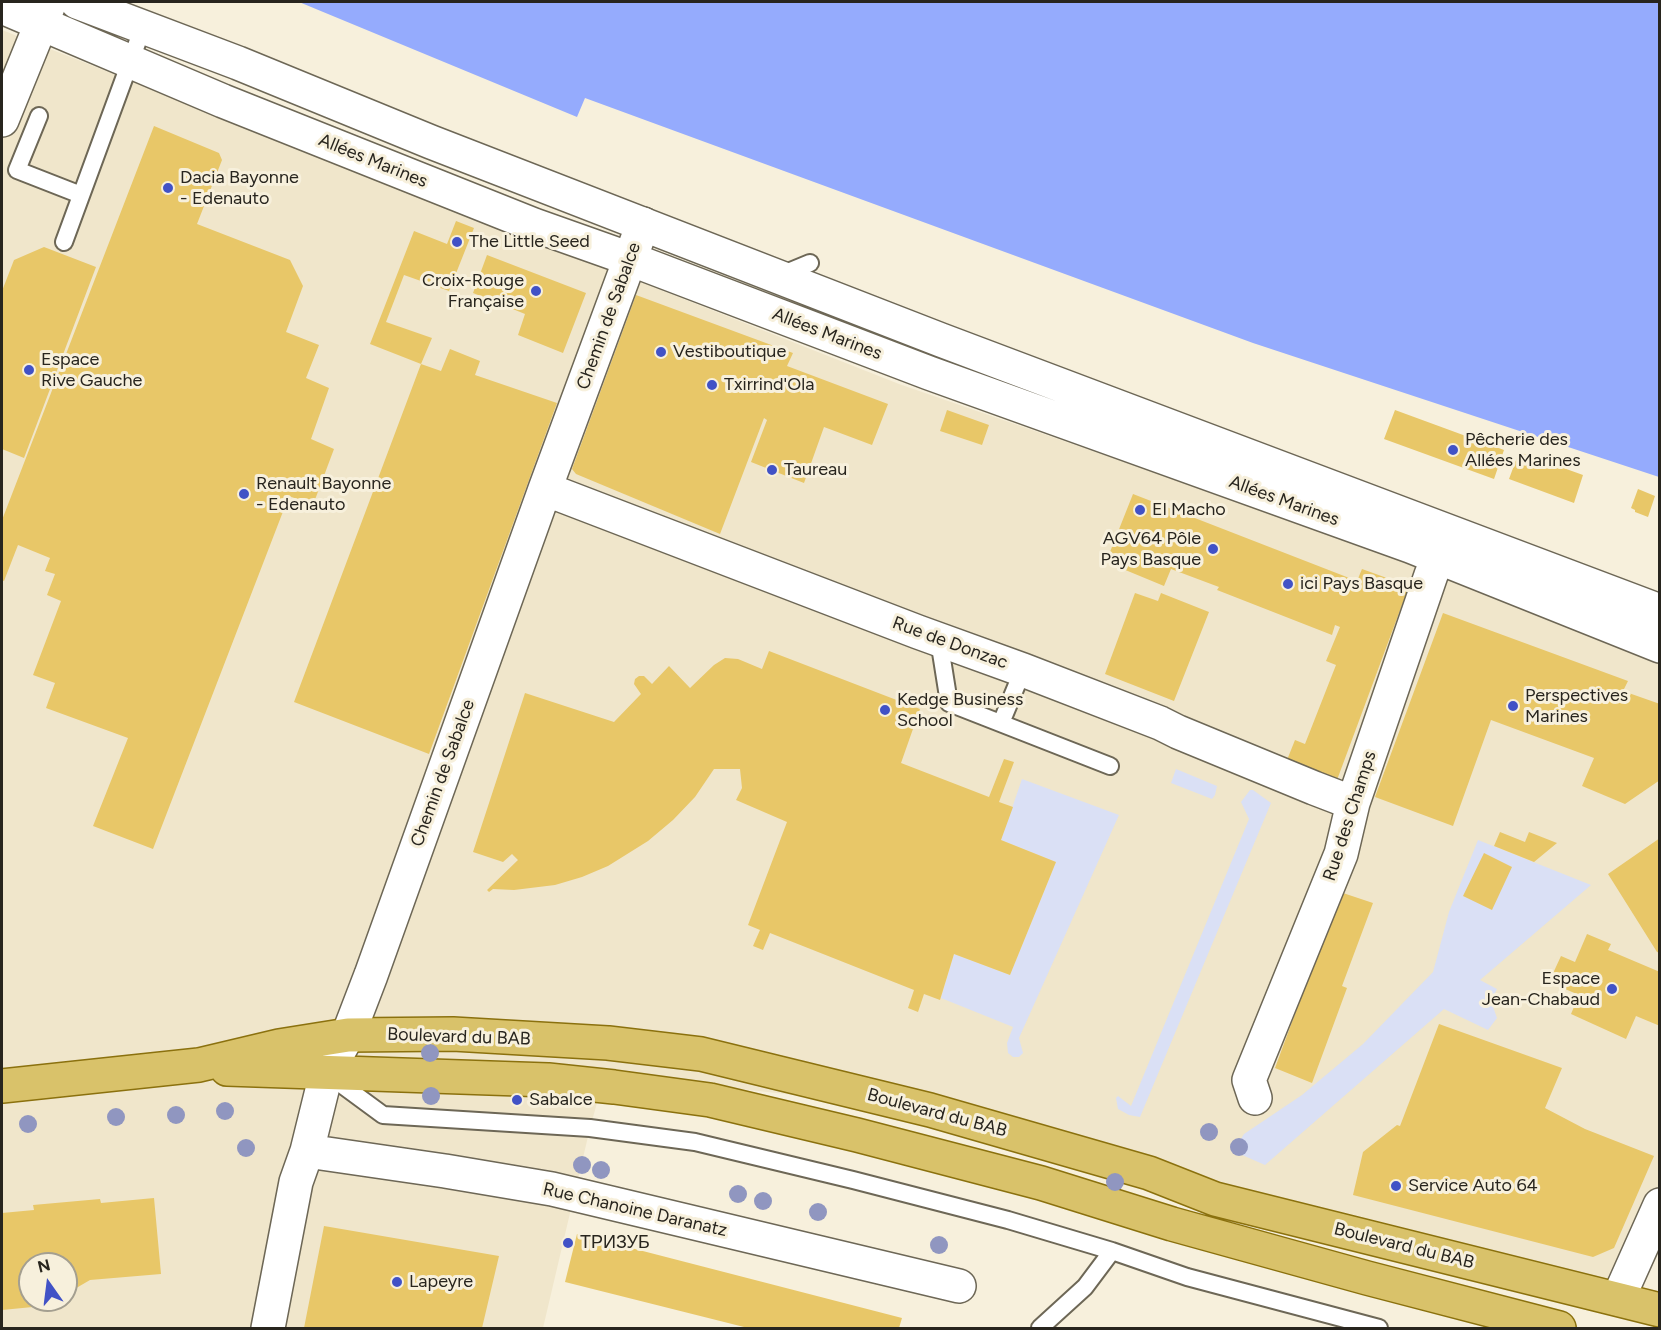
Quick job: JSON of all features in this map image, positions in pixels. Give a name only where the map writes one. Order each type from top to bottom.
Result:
[{"type":"main road","name":"Boulevard du BAB","points":[[4,1084],[199,1065],[279,1046],[348,1035],[453,1034],[608,1044],[701,1054],[930,1110],[1149,1173],[1215,1198],[1659,1310]]},
{"type":"main road","name":"Boulevard du BAB","points":[[199,1065],[232,1070],[548,1080],[710,1100],[857,1135],[1041,1183],[1172,1224],[1558,1329]]},
{"type":"street","name":"Allées Marines","points":[[77,2],[941,340],[1443,544],[1659,646]]},
{"type":"street","name":"Allées Marines","points":[[2,7],[46,13],[131,62],[234,105],[523,220],[929,374],[1443,544],[1659,610]]},
{"type":"street","points":[[2,120],[46,13]]},
{"type":"street","name":"Chemin de Sabalce","points":[[268,1329],[296,1182],[307,1151],[326,1074],[348,1035],[371,975],[545,489],[643,224]]},
{"type":"street","name":"Rue de Donzac","points":[[545,489],[1160,723],[1353,803]]},
{"type":"street","name":"Rue des Champs","points":[[1255,1098],[1249,1080],[1341,854],[1353,803],[1443,544]]},
{"type":"street","name":"Rue Chanoine Daranatz","points":[[307,1151],[552,1190],[959,1286]]},
{"type":"street","points":[[1618,1299],[1659,1205]]},
{"type":"lane","points":[[64,242],[143,27]]},
{"type":"lane","points":[[39,116],[17,170],[81,195]]},
{"type":"lane","points":[[777,276],[810,263]]},
{"type":"lane","points":[[939,640],[949,703],[1110,766]]},
{"type":"lane","points":[[1000,723],[1023,670]]},
{"type":"lane","points":[[326,1074],[383,1115],[590,1128],[695,1142],[853,1179],[986,1214],[1112,1251],[1187,1277],[1379,1329]]},
{"type":"lane","points":[[1040,1329],[1085,1287],[1112,1251]]},
{"type":"shaded area","points":[[2,30],[899,384],[1659,651],[1659,1184],[1609,1306],[930,1110],[605,1074],[543,1328],[2,1328]]},
{"type":"shaded area","points":[[1176,769],[1217,786],[1215,795],[1212,799],[1171,783]]},
{"type":"shaded area","points":[[1022,779],[1119,815],[1019,1038],[1023,1053],[1019,1057],[1013,1057],[1008,1053],[1007,1043],[1013,1027],[941,998],[954,954],[1010,975],[1056,862],[1001,840]]},
{"type":"shaded area","points":[[1250,790],[1271,803],[1140,1117],[1129,1115],[1118,1109],[1116,1098],[1118,1096],[1131,1106],[1249,819],[1241,802]]},
{"type":"shaded area","points":[[1478,840],[1591,885],[1480,980],[1497,989],[1491,1001],[1497,1018],[1488,1030],[1444,1009],[1265,1165],[1233,1151],[1244,1134],[1302,1095],[1363,1044],[1433,972],[1449,912]]},
{"type":"water","points":[[299,2],[1659,2],[1659,477],[1253,343],[585,98],[577,117]]},
{"type":"building","points":[[154,126],[219,153],[222,160],[197,224],[290,260],[303,286],[286,332],[319,345],[306,378],[329,388],[311,439],[334,449],[313,505],[289,496],[153,849],[93,826],[128,738],[46,708],[55,683],[33,675],[61,601],[47,595],[55,574],[45,571],[50,558],[18,545],[4,581],[2,580],[2,520]]},
{"type":"building","points":[[456,221],[474,228],[449,291],[404,275],[386,322],[432,338],[421,364],[370,344],[414,231],[447,244]]},
{"type":"building","name":"Espace Rive Gauche","points":[[44,247],[96,267],[24,458],[2,449],[2,291],[14,260]]},
{"type":"building","points":[[487,255],[586,293],[563,353],[518,335],[525,314],[473,293]]},
{"type":"building","points":[[636,295],[793,353],[787,366],[888,404],[872,445],[824,427],[804,483],[751,462],[767,420],[764,418],[720,534],[576,474],[572,469]]},
{"type":"building","points":[[450,349],[480,361],[475,375],[557,403],[429,754],[294,702],[421,364],[441,371]]},
{"type":"building","points":[[947,410],[989,425],[982,445],[940,431]]},
{"type":"building","points":[[1395,410],[1504,450],[1494,479],[1384,439]]},
{"type":"building","points":[[1519,452],[1583,475],[1574,503],[1509,479]]},
{"type":"building","points":[[1638,489],[1655,496],[1648,517],[1631,508]]},
{"type":"building","points":[[1133,494],[1357,581],[1362,569],[1409,586],[1337,780],[1287,760],[1295,740],[1305,744],[1336,665],[1326,661],[1340,627],[1335,625],[1332,635],[1217,590],[1219,587],[1171,569],[1164,586],[1106,562]]},
{"type":"building","points":[[1135,593],[1158,601],[1161,593],[1209,612],[1174,701],[1105,674]]},
{"type":"building","name":"Perspectives Marines","points":[[1443,613],[1628,681],[1623,691],[1660,704],[1660,780],[1625,804],[1582,786],[1594,758],[1491,720],[1453,826],[1375,797]]},
{"type":"building","points":[[769,651],[920,709],[901,763],[989,797],[1004,759],[1014,762],[999,802],[1013,807],[1001,840],[1056,862],[1010,975],[954,954],[940,1000],[924,994],[918,1012],[908,1008],[914,990],[770,933],[763,950],[753,946],[760,930],[748,925],[787,822],[736,800],[742,788],[740,769],[714,769],[695,797],[673,820],[648,841],[608,866],[555,885],[514,890],[493,889],[489,892],[487,890],[518,860],[512,854],[503,862],[473,852],[525,693],[614,722],[641,694],[634,684],[635,679],[639,676],[644,676],[652,684],[669,666],[690,688],[714,665],[725,658],[738,659],[762,669]]},
{"type":"building","points":[[1500,832],[1525,842],[1529,832],[1557,843],[1534,862],[1494,846]]},
{"type":"building","points":[[1660,838],[1660,953],[1657,952],[1608,874]]},
{"type":"building","points":[[1484,853],[1512,867],[1492,910],[1463,896]]},
{"type":"building","points":[[1340,892],[1373,903],[1342,986],[1347,988],[1312,1083],[1275,1068]]},
{"type":"building","name":"Espace Jean-Chabaud","points":[[1587,934],[1611,944],[1608,950],[1660,972],[1660,1026],[1636,1016],[1626,1039],[1571,1014],[1579,995],[1549,982],[1561,956],[1575,962]]},
{"type":"building","points":[[1439,1024],[1562,1068],[1545,1108],[1585,1129],[1654,1156],[1614,1248],[1593,1257],[1353,1195],[1363,1152],[1397,1125],[1400,1126]]},
{"type":"building","points":[[154,1198],[161,1274],[90,1280],[78,1287],[78,1252],[18,1252],[18,1308],[2,1310],[2,1213],[34,1210],[33,1205],[100,1199],[101,1203]]},
{"type":"building","points":[[324,1226],[499,1256],[482,1328],[304,1328]]},
{"type":"building","points":[[577,1234],[902,1318],[899,1328],[748,1328],[565,1282]]},
{"type":"place","name":"Dacia Bayonne - Edenauto","points":[[168,188]]},
{"type":"place","name":"The Little Seed","points":[[457,242]]},
{"type":"place","name":"Croix-Rouge Française","points":[[536,291]]},
{"type":"place","name":"Vestiboutique","points":[[661,352]]},
{"type":"place","name":"Espace Rive Gauche","points":[[29,370]]},
{"type":"place","name":"Txirrind'Ola","points":[[712,385]]},
{"type":"place","name":"Pêcherie des Allées Marines","points":[[1453,450]]},
{"type":"place","name":"Taureau","points":[[772,470]]},
{"type":"place","name":"Renault Bayonne - Edenauto","points":[[244,494]]},
{"type":"place","name":"El Macho","points":[[1140,510]]},
{"type":"place","name":"AGV64 Pôle Pays Basque","points":[[1213,549]]},
{"type":"place","name":"ici Pays Basque","points":[[1288,584]]},
{"type":"place","name":"Perspectives Marines","points":[[1513,706]]},
{"type":"place","name":"Kedge Business School","points":[[885,710]]},
{"type":"place","name":"Espace Jean-Chabaud","points":[[1612,989]]},
{"type":"place","name":"Sabalce","points":[[517,1100]]},
{"type":"place","name":"Service Auto 64","points":[[1396,1186]]},
{"type":"place","name":"ТРИЗУБ","points":[[568,1243]]},
{"type":"place","name":"Lapeyre","points":[[397,1282]]}]
